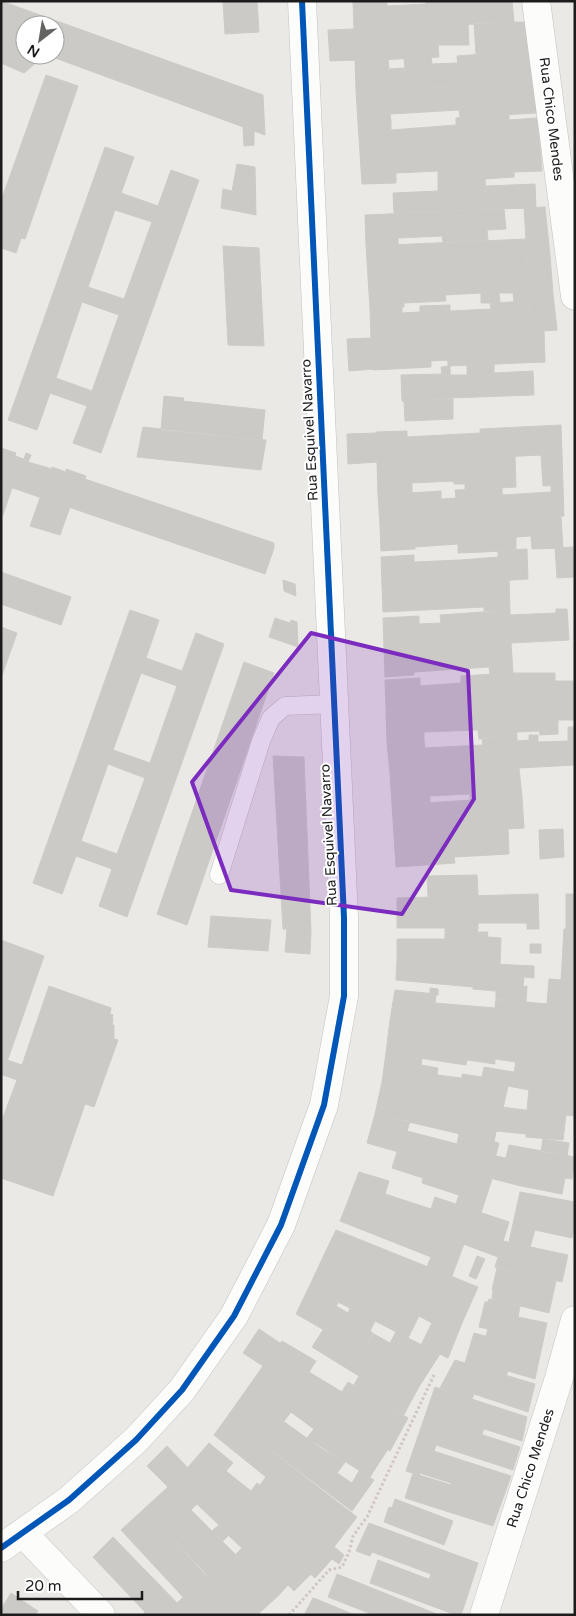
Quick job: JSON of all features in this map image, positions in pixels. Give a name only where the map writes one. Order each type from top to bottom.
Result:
[{"type":"street","name":"Rua Esquivel Navarro","points":[[12,1541],[69,1500],[136,1440],[182,1390],[234,1316],[281,1226],[324,1105],[344,996],[344,918],[302,1]]},
{"type":"street","name":"Rua Chico Mendes","points":[[536,1],[575,296]]},
{"type":"street","name":"Rua Chico Mendes","points":[[484,1615],[559,1378],[575,1320]]},
{"type":"street","points":[[12,1541],[101,1615]]},
{"type":"lane","points":[[219,875],[261,742],[271,718],[285,706],[334,704]]},
{"type":"path","points":[[289,1615],[329,1570],[342,1567],[349,1552],[353,1536],[367,1517],[434,1376]]},
{"type":"highlighted area","points":[[311,633],[468,671],[474,799],[402,914],[231,890],[192,782]]},
{"type":"building","points":[[1,1],[40,15],[15,15],[15,43],[1,38]]},
{"type":"building","points":[[223,1],[257,1],[259,32],[225,34]]},
{"type":"building","points":[[353,1],[387,1],[387,6],[426,4],[426,1],[453,1],[454,25],[354,29]]},
{"type":"building","points":[[453,1],[512,1],[514,22],[454,25]]},
{"type":"building","points":[[526,22],[532,50],[476,54],[474,23]]},
{"type":"building","points":[[65,24],[263,95],[265,135],[65,62]]},
{"type":"building","points":[[468,24],[469,45],[438,45],[439,57],[355,61],[354,29]]},
{"type":"building","points":[[354,29],[355,60],[330,61],[328,30]]},
{"type":"building","points":[[1,38],[15,43],[15,65],[33,65],[24,73],[1,63]]},
{"type":"building","points":[[532,50],[534,80],[460,86],[457,56]]},
{"type":"building","points":[[431,57],[432,64],[457,63],[460,86],[356,91],[355,61],[388,59],[389,69],[405,68],[404,59]]},
{"type":"building","points":[[46,75],[78,86],[25,239],[21,238],[16,253],[1,248],[1,201]]},
{"type":"building","points":[[534,80],[537,113],[482,116],[480,84]]},
{"type":"building","points":[[480,84],[482,116],[460,117],[459,110],[390,114],[391,121],[358,123],[356,91]]},
{"type":"building","points":[[509,114],[509,120],[537,118],[540,145],[483,147],[481,116]]},
{"type":"building","points":[[481,116],[483,147],[360,153],[358,123],[391,121],[391,130],[456,125],[456,118]]},
{"type":"building","points":[[243,127],[254,131],[254,145],[244,146]]},
{"type":"building","points":[[540,145],[542,171],[514,172],[514,177],[485,179],[483,147]]},
{"type":"building","points":[[105,147],[134,157],[121,193],[158,206],[171,170],[199,180],[101,453],[73,443],[87,406],[50,393],[37,430],[8,420]],"holes":[[[115,210],[152,222],[124,299],[88,287]],[[82,302],[119,315],[92,391],[56,378]]]},
{"type":"building","points":[[483,147],[485,179],[438,181],[438,171],[396,173],[396,183],[362,184],[360,153]]},
{"type":"building","points":[[237,164],[255,167],[256,215],[221,208],[223,189],[232,191]]},
{"type":"building","points":[[485,179],[488,209],[394,213],[393,193],[438,191],[438,181]]},
{"type":"building","points":[[535,184],[536,208],[488,209],[486,186]]},
{"type":"building","points":[[545,207],[550,255],[527,257],[524,208]]},
{"type":"building","points":[[504,209],[506,229],[487,230],[488,240],[443,242],[442,236],[398,238],[398,245],[366,246],[365,215]]},
{"type":"building","points":[[526,239],[527,269],[368,277],[366,246]]},
{"type":"building","points":[[223,246],[259,248],[264,346],[228,345]]},
{"type":"building","points":[[550,255],[553,294],[528,295],[527,257]]},
{"type":"building","points":[[527,269],[529,301],[514,302],[513,293],[499,293],[500,302],[489,303],[489,271]]},
{"type":"building","points":[[489,271],[489,303],[481,303],[481,293],[445,295],[446,301],[404,303],[404,307],[370,309],[368,277]]},
{"type":"building","points":[[553,294],[557,330],[530,332],[528,295]]},
{"type":"building","points":[[529,301],[530,332],[371,338],[370,309],[402,307],[402,313],[420,312],[420,306],[450,305],[450,311],[491,309],[490,303]]},
{"type":"building","points":[[544,331],[545,362],[448,366],[447,335]]},
{"type":"building","points":[[447,335],[448,360],[431,361],[431,367],[373,370],[371,338]]},
{"type":"building","points":[[371,338],[373,369],[349,371],[347,339]]},
{"type":"building","points":[[494,364],[494,373],[533,371],[534,395],[451,398],[450,375],[467,375],[467,365]]},
{"type":"building","points":[[450,366],[451,398],[402,401],[401,375],[442,374],[441,367]]},
{"type":"building","points":[[164,396],[184,398],[183,401],[265,410],[262,440],[161,430]]},
{"type":"building","points":[[453,399],[453,419],[405,421],[404,401]]},
{"type":"building","points":[[561,425],[562,454],[482,458],[480,429]]},
{"type":"building","points":[[143,427],[266,440],[261,470],[137,457]]},
{"type":"building","points":[[407,431],[407,437],[481,433],[482,458],[377,463],[376,432]]},
{"type":"building","points":[[376,433],[377,462],[348,464],[347,434]]},
{"type":"building","points":[[1,448],[16,453],[15,456],[24,459],[26,453],[31,455],[28,462],[66,472],[66,469],[86,476],[85,479],[274,543],[265,574],[1,484]]},
{"type":"building","points":[[562,454],[563,485],[543,486],[541,455]]},
{"type":"building","points":[[515,456],[516,487],[465,490],[465,484],[454,484],[453,460]]},
{"type":"building","points":[[453,460],[454,481],[412,483],[412,492],[378,495],[377,463]]},
{"type":"building","points":[[1,484],[12,488],[3,515],[1,514]]},
{"type":"building","points":[[563,485],[564,516],[503,519],[502,495],[551,492],[551,486]]},
{"type":"building","points":[[502,488],[503,519],[380,526],[378,495],[441,491],[441,499],[456,498],[455,490]]},
{"type":"building","points":[[40,498],[70,507],[60,535],[30,526]]},
{"type":"building","points":[[561,516],[563,548],[532,549],[531,536],[516,537],[516,550],[484,552],[481,520]]},
{"type":"building","points":[[481,520],[484,552],[458,553],[458,544],[381,551],[380,526]]},
{"type":"building","points":[[573,547],[574,577],[557,578],[555,548]]},
{"type":"building","points":[[527,549],[528,579],[462,583],[460,560],[498,557],[498,551]]},
{"type":"building","points":[[414,555],[414,562],[460,560],[462,583],[382,587],[381,557]]},
{"type":"building","points":[[1,572],[71,597],[61,625],[1,604]]},
{"type":"building","points":[[283,580],[295,584],[296,596],[284,591]]},
{"type":"building","points":[[509,580],[510,610],[484,613],[484,607],[383,612],[382,587]]},
{"type":"building","points":[[556,609],[567,609],[569,640],[511,643],[510,615],[556,613]]},
{"type":"building","points":[[130,610],[159,620],[146,658],[182,671],[196,633],[224,644],[127,917],[99,906],[112,869],[76,856],[62,894],[33,883]],"holes":[[[141,673],[177,686],[150,763],[113,750]],[[108,764],[145,778],[117,854],[81,841]]]},
{"type":"building","points":[[510,610],[511,643],[384,648],[383,618],[419,616],[419,624],[441,623],[440,615]]},
{"type":"building","points":[[275,618],[290,623],[291,620],[297,622],[298,647],[269,637]]},
{"type":"building","points":[[1,627],[17,633],[1,678]]},
{"type":"building","points":[[511,643],[513,673],[490,674],[489,667],[414,672],[414,675],[385,677],[384,648]]},
{"type":"building","points":[[244,662],[274,673],[187,925],[157,914]]},
{"type":"building","points":[[511,673],[514,706],[386,710],[385,680],[420,678],[420,686],[461,683],[461,676]]},
{"type":"building","points":[[511,673],[555,673],[555,681],[575,681],[575,704],[514,706]]},
{"type":"building","points":[[575,704],[575,720],[558,720],[558,734],[540,735],[539,731],[517,732],[514,706]]},
{"type":"building","points":[[514,706],[517,737],[479,739],[478,730],[424,732],[424,741],[387,743],[386,710]]},
{"type":"building","points":[[568,727],[575,727],[575,765],[519,768],[517,741],[529,740],[529,735],[538,735],[538,742],[568,741]]},
{"type":"building","points":[[517,737],[519,768],[390,774],[387,743],[424,741],[425,748],[483,745],[482,738]]},
{"type":"building","points":[[273,756],[304,757],[311,931],[310,954],[285,952],[287,929],[283,929]]},
{"type":"building","points":[[519,768],[522,797],[470,800],[470,794],[430,796],[430,803],[392,805],[390,774]]},
{"type":"building","points":[[522,797],[524,828],[394,836],[392,805]]},
{"type":"building","points":[[508,829],[509,854],[454,857],[455,863],[396,867],[394,836]]},
{"type":"building","points":[[563,829],[564,857],[540,859],[539,830]]},
{"type":"building","points":[[477,875],[478,896],[428,897],[427,876]]},
{"type":"building","points":[[538,894],[539,929],[527,929],[527,923],[478,923],[478,928],[397,928],[397,898]]},
{"type":"building","points":[[566,894],[575,894],[575,929],[566,929]]},
{"type":"building","points":[[211,916],[271,920],[268,951],[208,947]]},
{"type":"building","points":[[445,928],[478,928],[477,932],[488,932],[487,937],[501,938],[500,964],[397,959],[397,939],[445,939]]},
{"type":"building","points":[[564,929],[575,929],[575,981],[561,980]]},
{"type":"building","points":[[1,940],[44,956],[1,1079]]},
{"type":"building","points":[[530,944],[541,944],[541,953],[530,953]]},
{"type":"building","points":[[397,959],[534,966],[534,978],[524,977],[523,987],[527,986],[526,1002],[496,1000],[496,991],[396,980]]},
{"type":"building","points":[[549,979],[575,981],[575,1006],[547,1004]]},
{"type":"building","points":[[49,986],[111,1008],[110,1014],[113,1015],[114,1039],[118,1040],[94,1107],[3,1075],[7,1060],[22,1065]]},
{"type":"building","points":[[430,988],[438,989],[438,995],[430,994]]},
{"type":"building","points":[[395,990],[436,994],[435,1003],[495,1008],[496,999],[536,1003],[532,1037],[390,1020]]},
{"type":"building","points":[[536,1003],[575,1006],[575,1042],[532,1037]]},
{"type":"building","points":[[390,1020],[534,1037],[531,1075],[514,1072],[516,1062],[495,1059],[495,1064],[467,1060],[466,1065],[386,1053]]},
{"type":"building","points":[[534,1037],[575,1042],[575,1116],[527,1110]]},
{"type":"building","points":[[386,1053],[422,1058],[421,1065],[438,1068],[437,1075],[462,1078],[462,1074],[482,1077],[484,1067],[531,1075],[529,1090],[508,1086],[503,1108],[382,1082]]},
{"type":"building","points":[[17,1080],[85,1104],[53,1196],[1,1178],[1,1123]]},
{"type":"building","points":[[382,1082],[501,1107],[494,1142],[375,1114]]},
{"type":"building","points":[[501,1107],[566,1115],[563,1140],[526,1137],[526,1134],[496,1131]]},
{"type":"building","points":[[375,1114],[410,1121],[407,1131],[457,1144],[459,1134],[499,1143],[490,1178],[367,1143]]},
{"type":"building","points":[[543,1139],[569,1143],[567,1156],[541,1152]]},
{"type":"building","points":[[509,1145],[575,1157],[572,1179],[565,1178],[562,1194],[490,1178],[496,1156],[506,1158]]},
{"type":"building","points":[[397,1152],[492,1179],[481,1213],[456,1204],[459,1195],[422,1183],[423,1178],[392,1168]]},
{"type":"building","points":[[359,1172],[389,1181],[385,1194],[431,1209],[435,1197],[509,1222],[498,1257],[348,1201]]},
{"type":"building","points":[[520,1192],[575,1202],[575,1222],[572,1238],[535,1230],[530,1247],[509,1242]]},
{"type":"building","points":[[348,1201],[464,1244],[452,1276],[427,1267],[431,1257],[340,1221]]},
{"type":"building","points":[[336,1230],[478,1287],[462,1323],[323,1257]]},
{"type":"building","points":[[503,1241],[568,1255],[562,1282],[495,1267]]},
{"type":"building","points":[[477,1256],[485,1259],[476,1279],[469,1276]]},
{"type":"building","points":[[323,1257],[462,1323],[448,1358],[421,1345],[432,1323],[419,1316],[408,1338],[309,1287]]},
{"type":"building","points":[[497,1268],[556,1281],[549,1313],[492,1299]]},
{"type":"building","points":[[309,1287],[339,1302],[336,1306],[348,1313],[350,1308],[375,1321],[370,1331],[373,1333],[363,1352],[296,1314]]},
{"type":"building","points":[[489,1299],[520,1306],[518,1317],[547,1323],[541,1351],[486,1336],[488,1329],[479,1327],[485,1302],[488,1302]]},
{"type":"building","points":[[259,1329],[280,1343],[263,1366],[243,1353]]},
{"type":"building","points":[[323,1330],[420,1385],[403,1416],[354,1385],[359,1376],[312,1347]]},
{"type":"building","points":[[396,1332],[440,1354],[420,1385],[363,1352],[374,1334],[390,1343]]},
{"type":"building","points":[[474,1333],[541,1351],[535,1379],[508,1371],[506,1376],[465,1363]]},
{"type":"building","points":[[282,1341],[316,1361],[309,1372],[342,1392],[330,1411],[263,1366]]},
{"type":"building","points":[[455,1360],[535,1384],[528,1412],[474,1394],[472,1399],[440,1388]]},
{"type":"building","points":[[263,1366],[388,1449],[370,1477],[307,1438],[314,1429],[291,1412],[284,1421],[244,1393]]},
{"type":"building","points":[[348,1382],[408,1418],[390,1451],[330,1411]]},
{"type":"building","points":[[435,1387],[527,1417],[522,1441],[484,1429],[482,1434],[425,1416]]},
{"type":"building","points":[[244,1393],[322,1449],[345,1462],[337,1473],[352,1483],[359,1471],[374,1480],[352,1511],[227,1417]]},
{"type":"building","points":[[425,1416],[520,1447],[513,1470],[436,1445],[434,1451],[415,1445]]},
{"type":"building","points":[[227,1417],[357,1517],[334,1547],[260,1485],[266,1477],[214,1435]]},
{"type":"building","points":[[209,1443],[233,1463],[226,1471],[251,1491],[257,1483],[267,1491],[246,1516],[189,1466]]},
{"type":"building","points":[[415,1445],[511,1476],[502,1501],[420,1473],[419,1475],[406,1471]]},
{"type":"building","points":[[167,1446],[187,1467],[168,1487],[147,1466]]},
{"type":"building","points":[[189,1466],[247,1517],[222,1542],[212,1531],[219,1525],[197,1504],[191,1510],[168,1487]]},
{"type":"building","points":[[413,1473],[502,1501],[493,1526],[405,1498]]},
{"type":"building","points":[[168,1487],[234,1553],[209,1579],[145,1508]]},
{"type":"building","points":[[267,1491],[344,1555],[339,1564],[332,1559],[315,1578],[246,1516]]},
{"type":"building","points":[[395,1499],[453,1521],[444,1545],[384,1522],[389,1507],[392,1508]]},
{"type":"building","points":[[145,1508],[207,1575],[183,1597],[121,1530]]},
{"type":"building","points":[[247,1517],[311,1574],[294,1591],[288,1585],[278,1596],[236,1554],[242,1548],[228,1535]]},
{"type":"building","points":[[369,1523],[478,1563],[468,1594],[429,1579],[431,1574],[372,1552],[370,1556],[356,1551]]},
{"type":"building","points":[[113,1537],[181,1607],[173,1615],[143,1615],[145,1612],[93,1557]]},
{"type":"building","points":[[234,1553],[278,1596],[257,1615],[243,1615],[209,1579]]},
{"type":"building","points":[[378,1560],[468,1594],[461,1615],[456,1615],[370,1583]]},
{"type":"building","points":[[337,1574],[439,1615],[374,1615],[328,1597]]},
{"type":"building","points":[[207,1575],[243,1615],[188,1615],[177,1603]]},
{"type":"building","points":[[11,1593],[38,1611],[35,1615],[1,1615],[1,1609]]},
{"type":"building","points":[[313,1598],[316,1599],[355,1615],[304,1615]]},
{"type":"building","points":[[181,1607],[188,1615],[173,1615]]},
{"type":"cycle path","points":[[1,1548],[69,1500],[136,1440],[182,1390],[234,1316],[281,1225],[324,1105],[344,996],[344,918],[302,1]]}]
